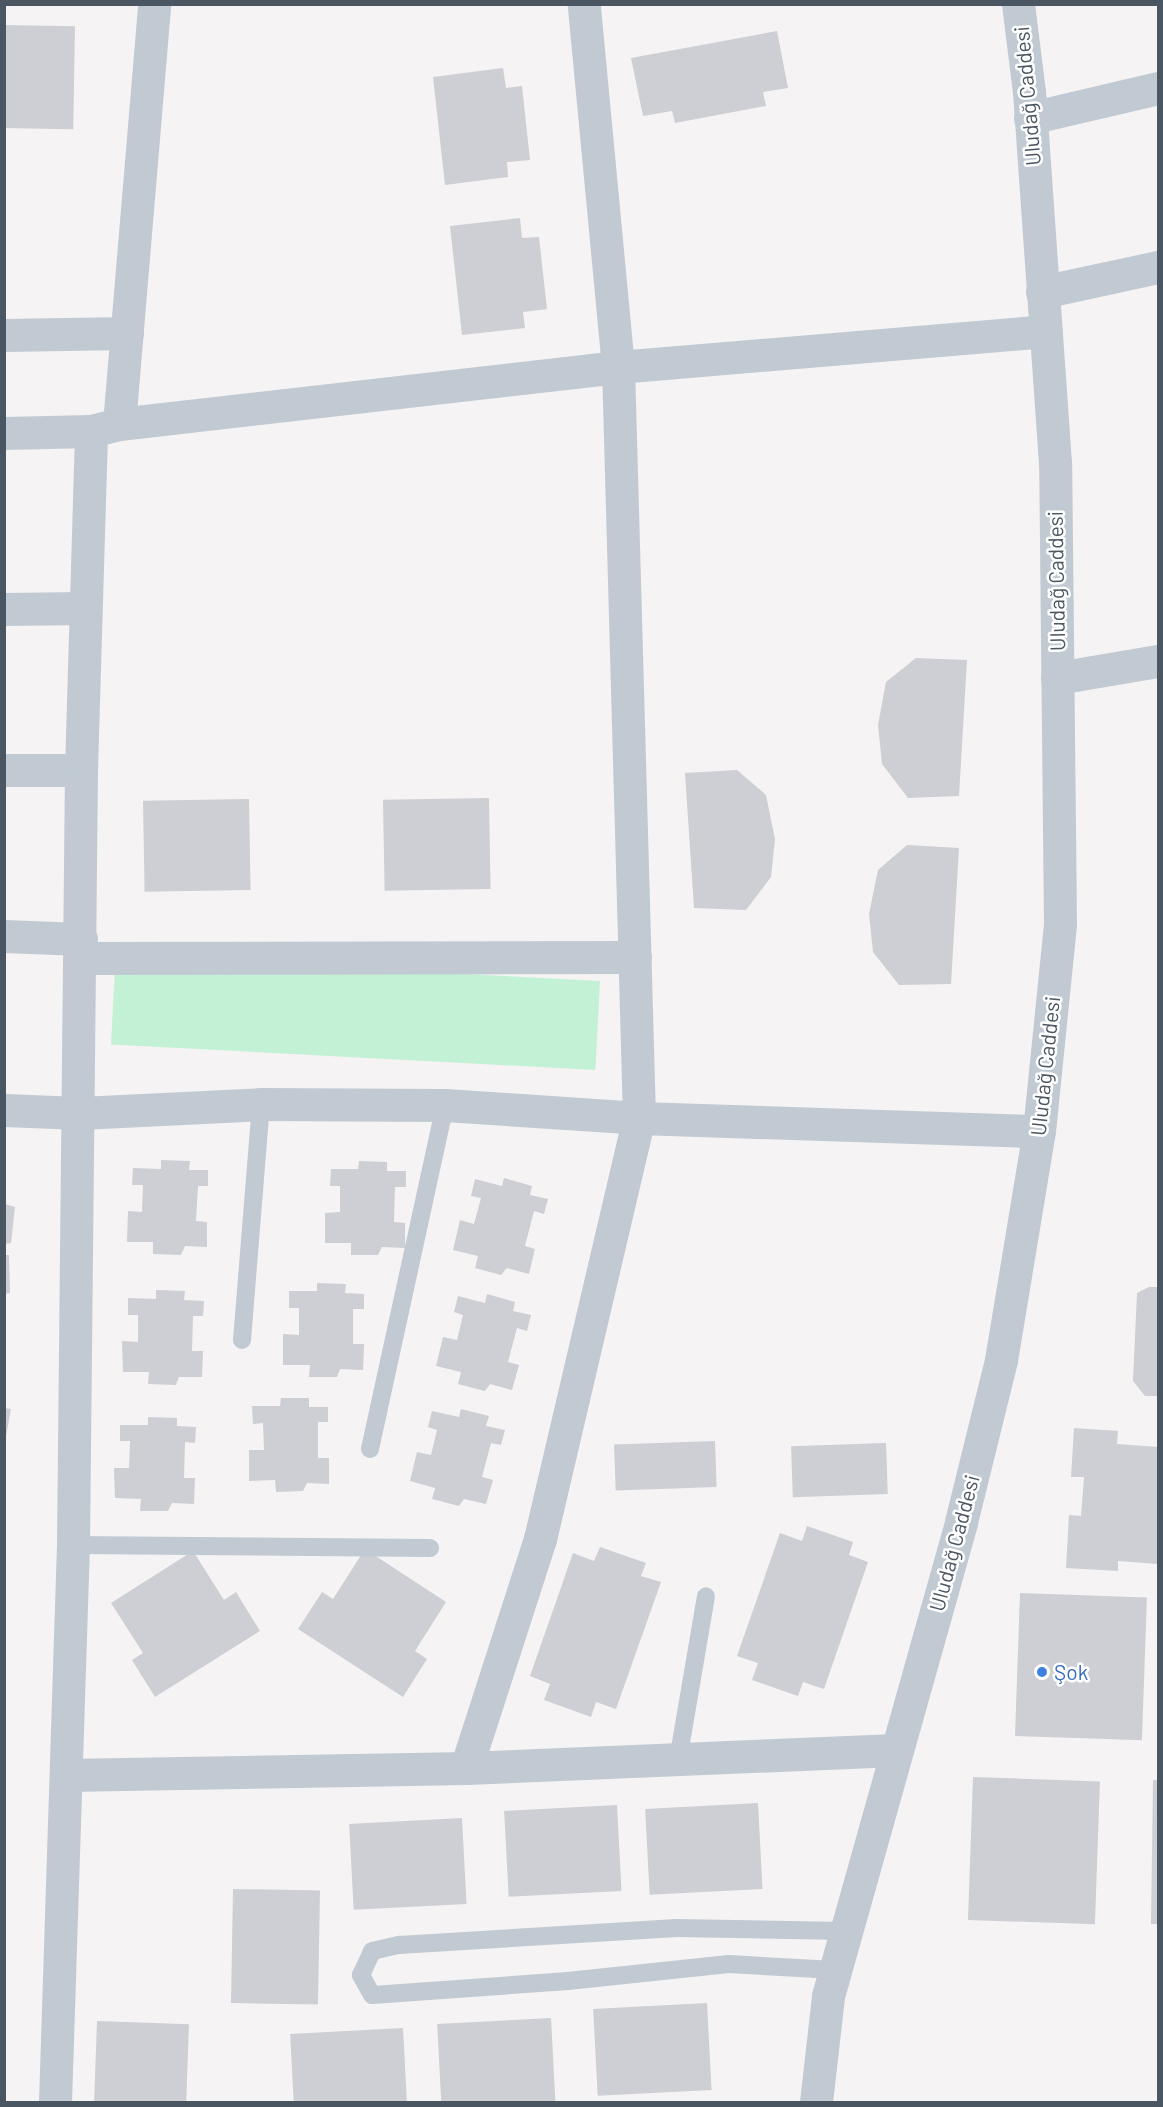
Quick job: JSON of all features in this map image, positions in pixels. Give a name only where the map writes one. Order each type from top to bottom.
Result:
[{"type":"street","points":[[55,2103],[73,1545],[80,1113],[83,608],[105,428],[127,333],[154,4]]},
{"type":"street","points":[[466,1768],[540,1539],[639,1118],[618,368],[584,4]]},
{"type":"street","name":"Uludağ Caddesi","points":[[816,2103],[828,1996],[897,1750],[1001,1360],[1039,1131],[1060,924],[1055,463],[1030,118],[1018,4]]},
{"type":"street","points":[[1030,118],[1158,87]]},
{"type":"street","points":[[1042,292],[1158,267]]},
{"type":"street","points":[[4,433],[105,428],[618,368],[1045,331]]},
{"type":"street","points":[[4,335],[127,333]]},
{"type":"street","points":[[4,609],[83,608]]},
{"type":"street","points":[[1056,678],[1158,661]]},
{"type":"street","points":[[4,770],[81,770]]},
{"type":"street","points":[[4,936],[81,948],[635,957]]},
{"type":"street","points":[[4,1110],[80,1113],[261,1104],[445,1105],[639,1118],[1039,1131]]},
{"type":"street","points":[[66,1775],[466,1768],[897,1750]]},
{"type":"lane","points":[[242,1340],[261,1104]]},
{"type":"lane","points":[[370,1449],[445,1105]]},
{"type":"lane","points":[[73,1545],[430,1548]]},
{"type":"lane","points":[[678,1760],[706,1596]]},
{"type":"lane","points":[[835,1970],[729,1964],[568,1982],[372,1995],[361,1975],[372,1951],[399,1945],[676,1928],[846,1931]]},
{"type":"green space","points":[[116,956],[600,981],[595,1070],[111,1044]]},
{"type":"building","points":[[4,25],[75,26],[73,129],[4,128]]},
{"type":"building","points":[[777,31],[788,88],[763,92],[766,106],[675,123],[672,111],[643,116],[631,58]]},
{"type":"building","points":[[503,68],[506,88],[522,86],[530,160],[507,162],[508,177],[445,185],[433,77]]},
{"type":"building","points":[[520,218],[522,238],[539,237],[547,309],[523,312],[525,328],[462,335],[450,226]]},
{"type":"building","points":[[916,658],[967,660],[959,796],[908,798],[882,764],[878,725],[886,682]]},
{"type":"building","points":[[737,770],[766,795],[775,839],[771,877],[746,910],[694,908],[685,773]]},
{"type":"building","points":[[489,798],[491,889],[385,891],[383,800]]},
{"type":"building","points":[[249,799],[251,890],[145,892],[143,801]]},
{"type":"building","points":[[907,845],[959,848],[951,984],[899,985],[873,952],[869,914],[878,870]]},
{"type":"building","points":[[161,1160],[190,1161],[189,1170],[208,1170],[208,1186],[198,1186],[196,1221],[207,1222],[207,1247],[185,1246],[181,1255],[153,1254],[153,1242],[127,1242],[128,1211],[142,1212],[143,1185],[132,1185],[133,1168],[161,1169]]},
{"type":"building","points":[[359,1161],[387,1162],[387,1171],[406,1171],[406,1187],[395,1187],[394,1222],[405,1223],[405,1248],[382,1247],[378,1255],[351,1255],[351,1243],[325,1243],[325,1213],[340,1212],[340,1186],[330,1186],[331,1169],[358,1169]]},
{"type":"building","points":[[504,1178],[532,1186],[530,1195],[548,1199],[544,1214],[534,1211],[525,1246],[535,1249],[529,1274],[507,1268],[501,1275],[475,1268],[478,1256],[453,1250],[460,1220],[474,1224],[481,1198],[471,1196],[475,1179],[502,1186]]},
{"type":"building","points":[[5,1204],[15,1207],[11,1243],[5,1244]]},
{"type":"building","points":[[5,1255],[9,1255],[10,1293],[5,1294]]},
{"type":"building","points":[[317,1283],[346,1284],[345,1293],[364,1294],[364,1309],[353,1309],[353,1344],[364,1344],[363,1370],[340,1369],[337,1377],[309,1377],[310,1365],[283,1365],[283,1334],[299,1335],[299,1308],[289,1308],[289,1291],[317,1291]]},
{"type":"building","points":[[1149,1287],[1158,1287],[1158,1396],[1145,1396],[1133,1381],[1137,1293]]},
{"type":"building","points":[[156,1290],[185,1291],[184,1300],[204,1301],[203,1316],[193,1316],[192,1351],[203,1351],[202,1377],[179,1377],[176,1385],[148,1384],[149,1372],[123,1372],[122,1341],[138,1342],[138,1315],[128,1315],[128,1298],[156,1299]]},
{"type":"building","points":[[487,1294],[515,1302],[513,1311],[531,1315],[527,1331],[517,1328],[508,1362],[519,1365],[512,1390],[490,1384],[485,1391],[458,1384],[461,1372],[436,1366],[443,1337],[457,1340],[463,1315],[454,1312],[458,1296],[485,1303]]},
{"type":"building","points":[[281,1398],[309,1398],[309,1407],[328,1407],[328,1422],[318,1422],[318,1458],[329,1458],[329,1484],[307,1483],[303,1491],[276,1492],[275,1480],[249,1481],[249,1450],[264,1450],[263,1423],[253,1424],[252,1406],[280,1406]]},
{"type":"building","points":[[4,1408],[11,1409],[4,1447]]},
{"type":"building","points":[[461,1409],[489,1416],[486,1426],[505,1430],[501,1445],[491,1443],[482,1477],[493,1480],[486,1504],[464,1499],[459,1506],[432,1499],[435,1488],[410,1481],[417,1452],[431,1455],[437,1430],[428,1427],[432,1411],[459,1417]]},
{"type":"building","points":[[148,1417],[177,1418],[177,1426],[196,1427],[195,1443],[185,1442],[184,1478],[195,1478],[194,1504],[172,1503],[168,1511],[140,1511],[141,1499],[115,1498],[114,1468],[129,1468],[130,1441],[120,1441],[120,1425],[148,1425]]},
{"type":"building","points":[[1074,1428],[1118,1431],[1117,1444],[1158,1447],[1158,1564],[1118,1561],[1118,1571],[1066,1568],[1069,1515],[1081,1516],[1084,1477],[1071,1477]]},
{"type":"building","points":[[715,1441],[717,1487],[616,1490],[614,1445]]},
{"type":"building","points":[[886,1443],[888,1494],[793,1497],[791,1446]]},
{"type":"building","points":[[807,1526],[853,1542],[849,1555],[868,1562],[824,1689],[803,1682],[798,1696],[752,1680],[758,1663],[737,1656],[780,1533],[802,1541]]},
{"type":"building","points":[[600,1547],[646,1563],[641,1576],[661,1582],[616,1709],[596,1702],[591,1717],[544,1700],[550,1684],[530,1676],[573,1553],[594,1561]]},
{"type":"building","points":[[365,1549],[446,1602],[415,1651],[427,1659],[403,1697],[298,1629],[322,1592],[333,1599]]},
{"type":"building","points":[[193,1551],[224,1600],[236,1592],[260,1631],[155,1697],[132,1660],[143,1653],[111,1603]]},
{"type":"building","points":[[1020,1593],[1147,1597],[1142,1740],[1015,1736]]},
{"type":"building","points":[[973,1777],[1100,1781],[1095,1924],[968,1920]]},
{"type":"building","points":[[1153,1780],[1158,1780],[1158,1924],[1151,1924]]},
{"type":"building","points":[[758,1803],[763,1889],[650,1895],[645,1809]]},
{"type":"building","points":[[617,1805],[622,1891],[509,1897],[504,1811]]},
{"type":"building","points":[[462,1818],[467,1904],[354,1910],[349,1824]]},
{"type":"building","points":[[233,1889],[320,1891],[318,2005],[231,2003]]},
{"type":"building","points":[[707,2003],[712,2090],[598,2096],[593,2009]]},
{"type":"building","points":[[551,2018],[555,2102],[441,2102],[437,2024]]},
{"type":"building","points":[[97,2021],[189,2024],[186,2102],[94,2102]]},
{"type":"building","points":[[403,2028],[407,2102],[294,2102],[290,2034]]},
{"type":"place","name":"Şok","points":[[1042,1672]]}]
